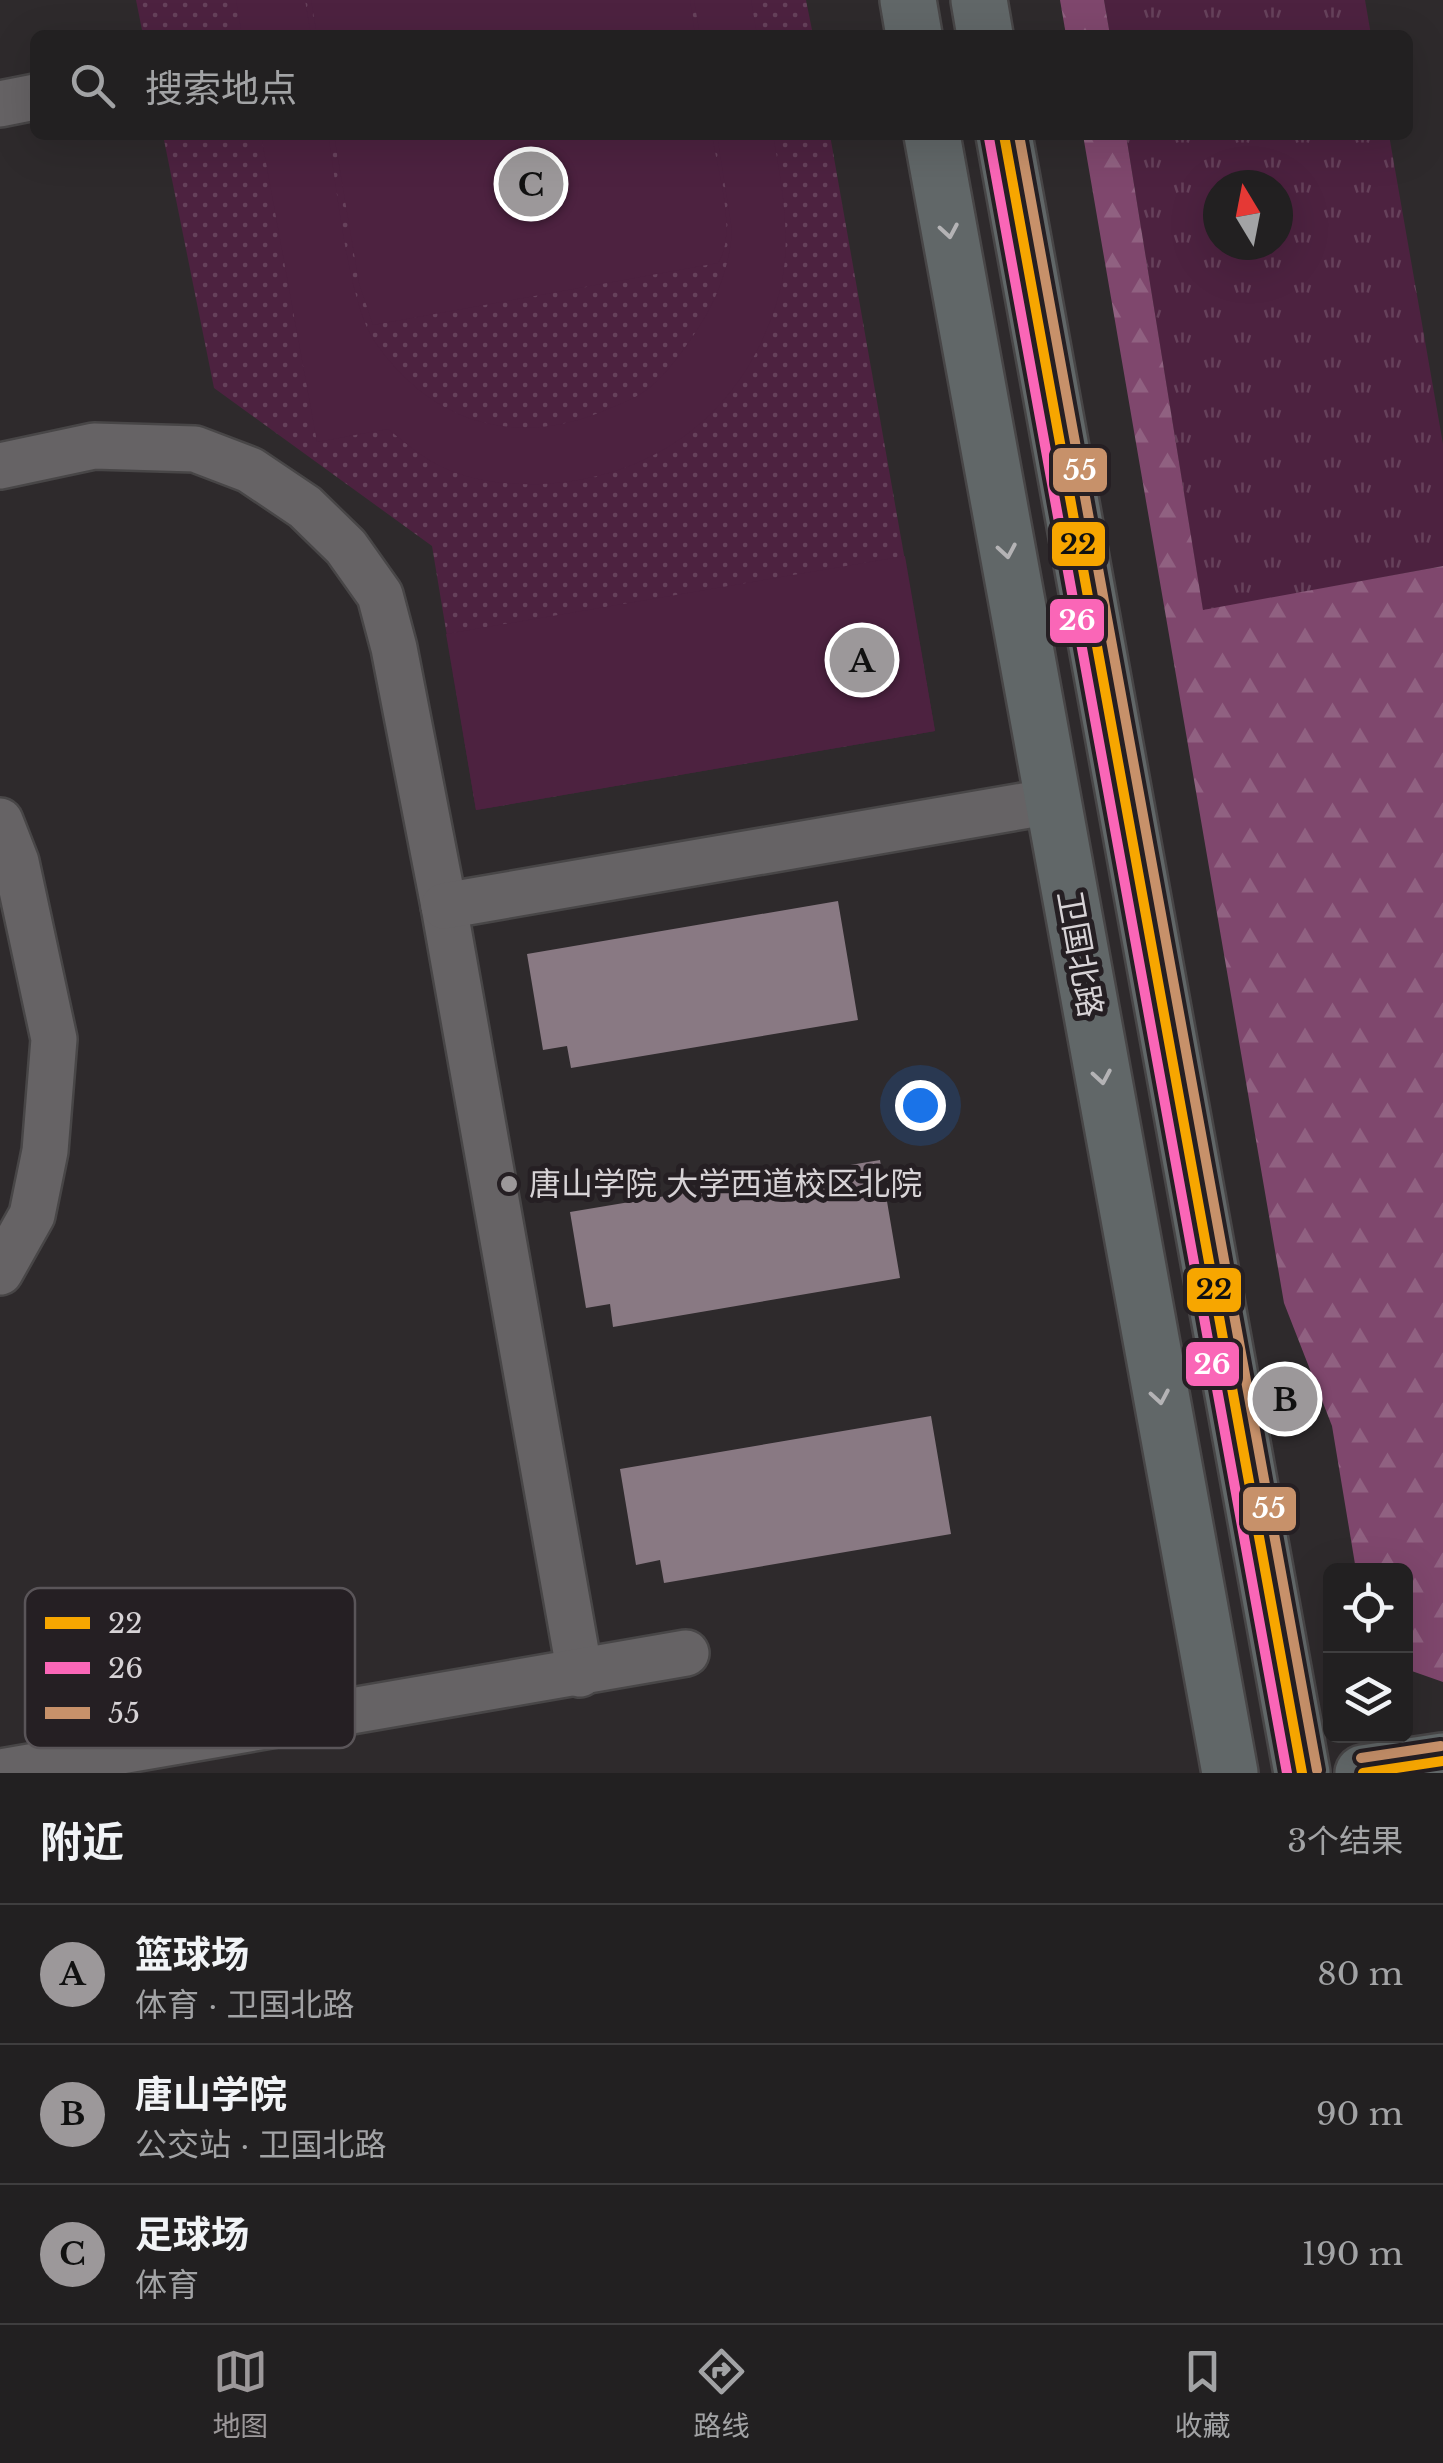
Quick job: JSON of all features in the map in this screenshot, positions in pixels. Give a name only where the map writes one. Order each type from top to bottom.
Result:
[{"type":"main road","points":[[908,0],[913,30]]},
{"type":"main road","points":[[979,0],[985,30]]},
{"type":"main road","name":"卫国北路","points":[[933,140],[1230,1773]]},
{"type":"main road","points":[[1005,140],[1302,1773]]},
{"type":"main road","points":[[1363,1773],[1443,1760]]},
{"type":"lane","points":[[0,104],[30,98]]},
{"type":"lane","points":[[0,466],[94,446],[195,449],[250,470],[305,507],[346,547],[380,595],[394,648],[444,906],[580,1674]]},
{"type":"lane","points":[[444,906],[1052,801]]},
{"type":"lane","points":[[0,821],[16,862],[54,1039],[45,1151],[32,1215],[0,1272]]},
{"type":"lane","points":[[355,1712],[686,1654]]},
{"type":"lane","points":[[0,1772],[142,1748]]},
{"type":"green space","points":[[136,0],[806,0],[812,30],[142,30]]},
{"type":"green space","points":[[236,0],[305,0],[310,30],[241,30]]},
{"type":"green space","points":[[311,0],[690,0],[694,30],[316,30]]},
{"type":"green space","points":[[694,0],[751,0],[756,30],[699,30]]},
{"type":"green space","points":[[1060,0],[1104,0],[1109,30],[1065,30]]},
{"type":"green space","points":[[1104,0],[1365,0],[1370,30],[1109,30]]},
{"type":"green space","points":[[164,140],[831,140],[935,731],[476,810],[432,546],[214,388]]},
{"type":"green space","points":[[262,140],[329,140],[358,300],[375,342],[397,369],[447,408],[475,420],[505,427],[536,427],[568,423],[632,399],[667,370],[708,312],[728,258],[732,230],[718,140],[774,140],[786,235],[783,275],[765,335],[721,403],[693,430],[660,452],[624,468],[584,479],[541,484],[462,475],[418,453],[388,429],[317,442]]},
{"type":"green space","points":[[335,140],[713,140],[726,218],[724,250],[718,263],[373,325],[359,283]]},
{"type":"green space","points":[[1084,140],[1127,140],[1203,610],[1443,566],[1443,1682],[1413,1671],[1413,1563],[1355,1563],[1332,1426],[1284,1303]]},
{"type":"green space","points":[[1127,140],[1390,140],[1443,444],[1443,566],[1203,611]]},
{"type":"green space","points":[[905,556],[935,731],[476,810],[446,634]]},
{"type":"building","points":[[838,901],[858,1020],[571,1068],[567,1046],[543,1050],[527,954]]},
{"type":"building","points":[[880,1160],[900,1278],[613,1327],[610,1304],[586,1308],[570,1212]]},
{"type":"building","points":[[931,1416],[951,1534],[664,1583],[660,1560],[636,1565],[620,1469]]},
{"type":"transit line","name":"26","points":[[989,140],[1287,1773]]},
{"type":"transit line","name":"22","points":[[1005,140],[1302,1773]]},
{"type":"transit line","name":"55","points":[[1020,140],[1317,1770]]},
{"type":"transit line","name":"55","points":[[1361,1758],[1441,1746]]},
{"type":"transit line","name":"22","points":[[1363,1773],[1443,1761]]},
{"type":"place","name":"足球场","points":[[531,184]]},
{"type":"place","name":"篮球场","points":[[862,660]]},
{"type":"place","name":"唐山学院 大学西道校区北院","points":[[509,1184]]},
{"type":"place","name":"唐山学院","points":[[1285,1399]]}]
